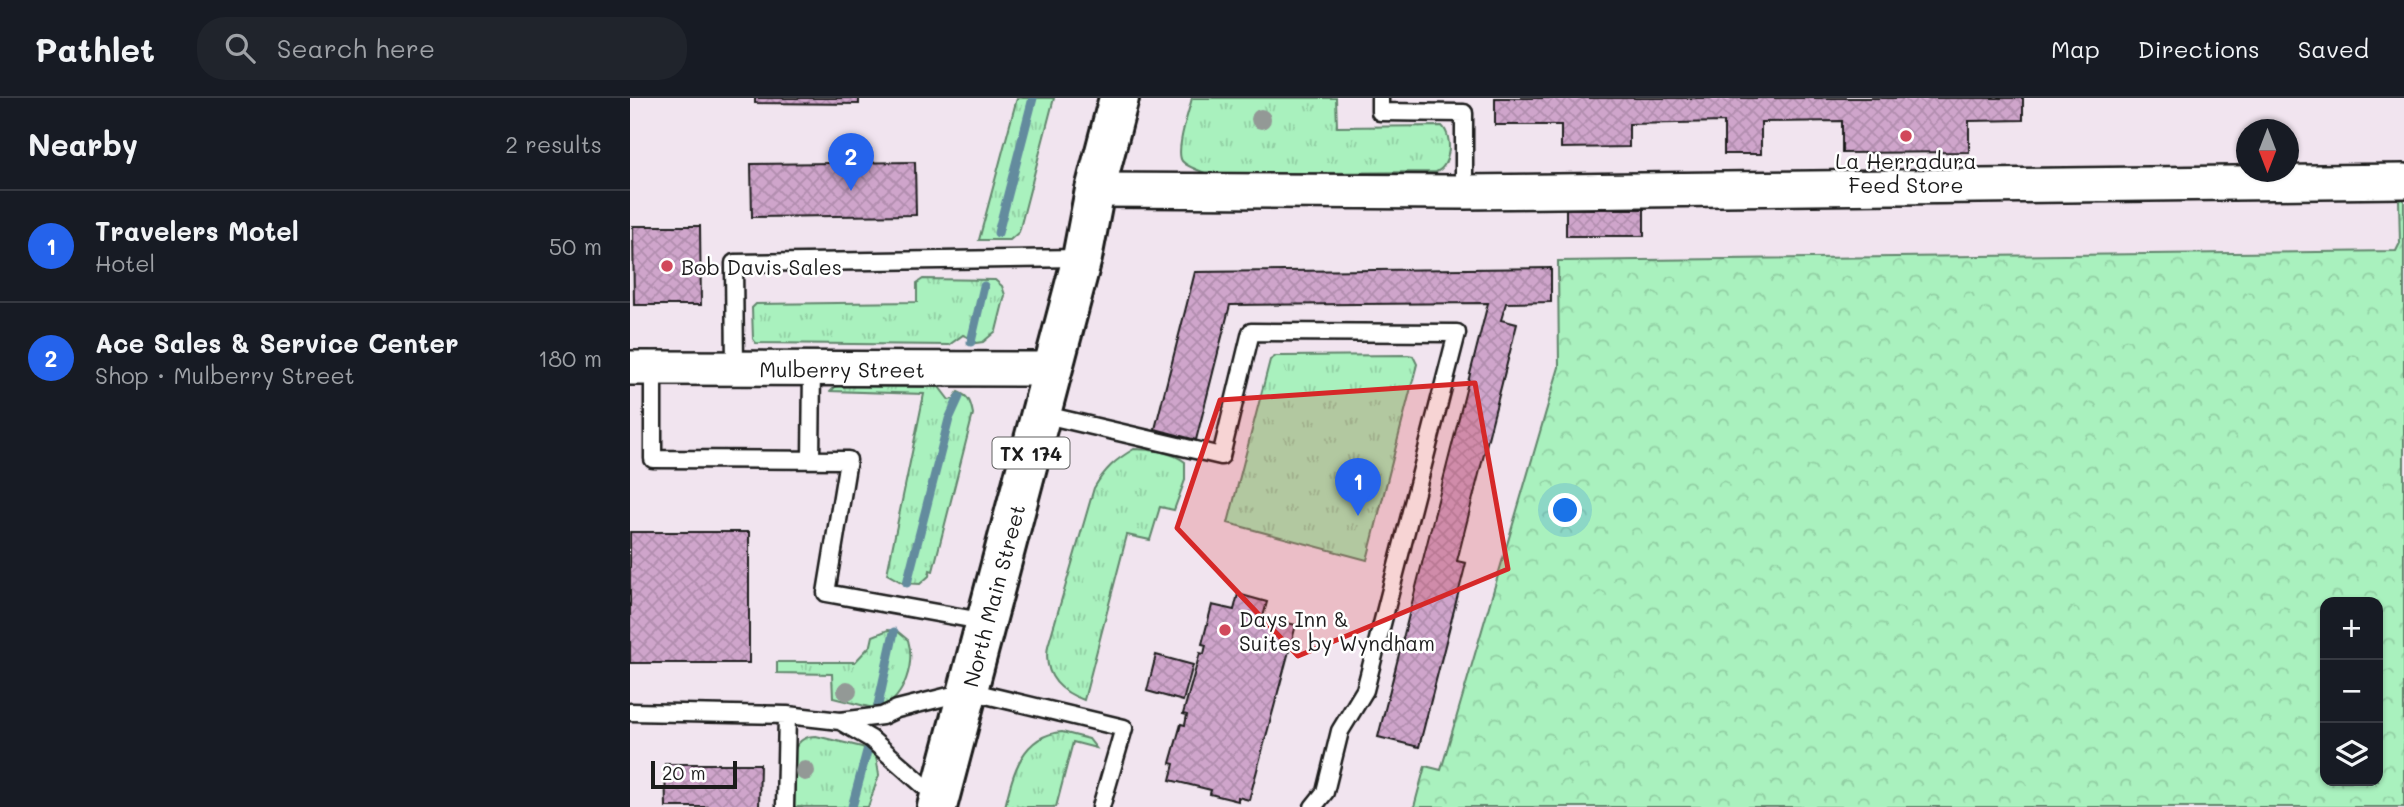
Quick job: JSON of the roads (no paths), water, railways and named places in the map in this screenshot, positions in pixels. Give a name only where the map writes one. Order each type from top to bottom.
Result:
[{"type":"main road","name":"North Main Street","points":[[938,803],[1082,258],[1095,190],[1119,98]]},
{"type":"street","points":[[1095,190],[1464,192],[2404,181]]},
{"type":"street","name":"Mulberry Street","points":[[642,368],[1052,369]]},
{"type":"lane","points":[[1380,98],[1380,112],[1438,105],[1464,113],[1464,192]]},
{"type":"lane","points":[[735,368],[734,263],[1082,258]]},
{"type":"lane","points":[[1041,414],[1222,456],[1251,332],[1457,333],[1365,690],[1340,731],[1325,792],[1312,807]]},
{"type":"lane","points":[[642,368],[653,460],[848,460],[826,593],[987,622]]},
{"type":"lane","points":[[811,460],[812,368]]},
{"type":"lane","points":[[630,712],[787,715],[840,721],[882,716],[897,709],[969,691],[1124,728],[1101,807]]},
{"type":"lane","points":[[785,807],[787,715]]},
{"type":"lane","points":[[840,721],[871,739],[938,803]]},
{"type":"waterway","points":[[998,233],[1033,98]]},
{"type":"waterway","points":[[971,342],[984,286]]},
{"type":"waterway","points":[[907,583],[949,419],[959,397]]},
{"type":"waterway","points":[[878,705],[894,632]]},
{"type":"waterway","points":[[852,807],[867,751]]},
{"type":"place","name":"La Herradura Feed Store","points":[[1906,136]]},
{"type":"place","name":"Ace Sales & Service Center","points":[[851,191]]},
{"type":"place","name":"Bob Davis Sales","points":[[667,266]]},
{"type":"place","name":"Travelers Motel","points":[[1358,516]]},
{"type":"place","name":"Days Inn & Suites by Wyndham","points":[[1225,630]]}]
